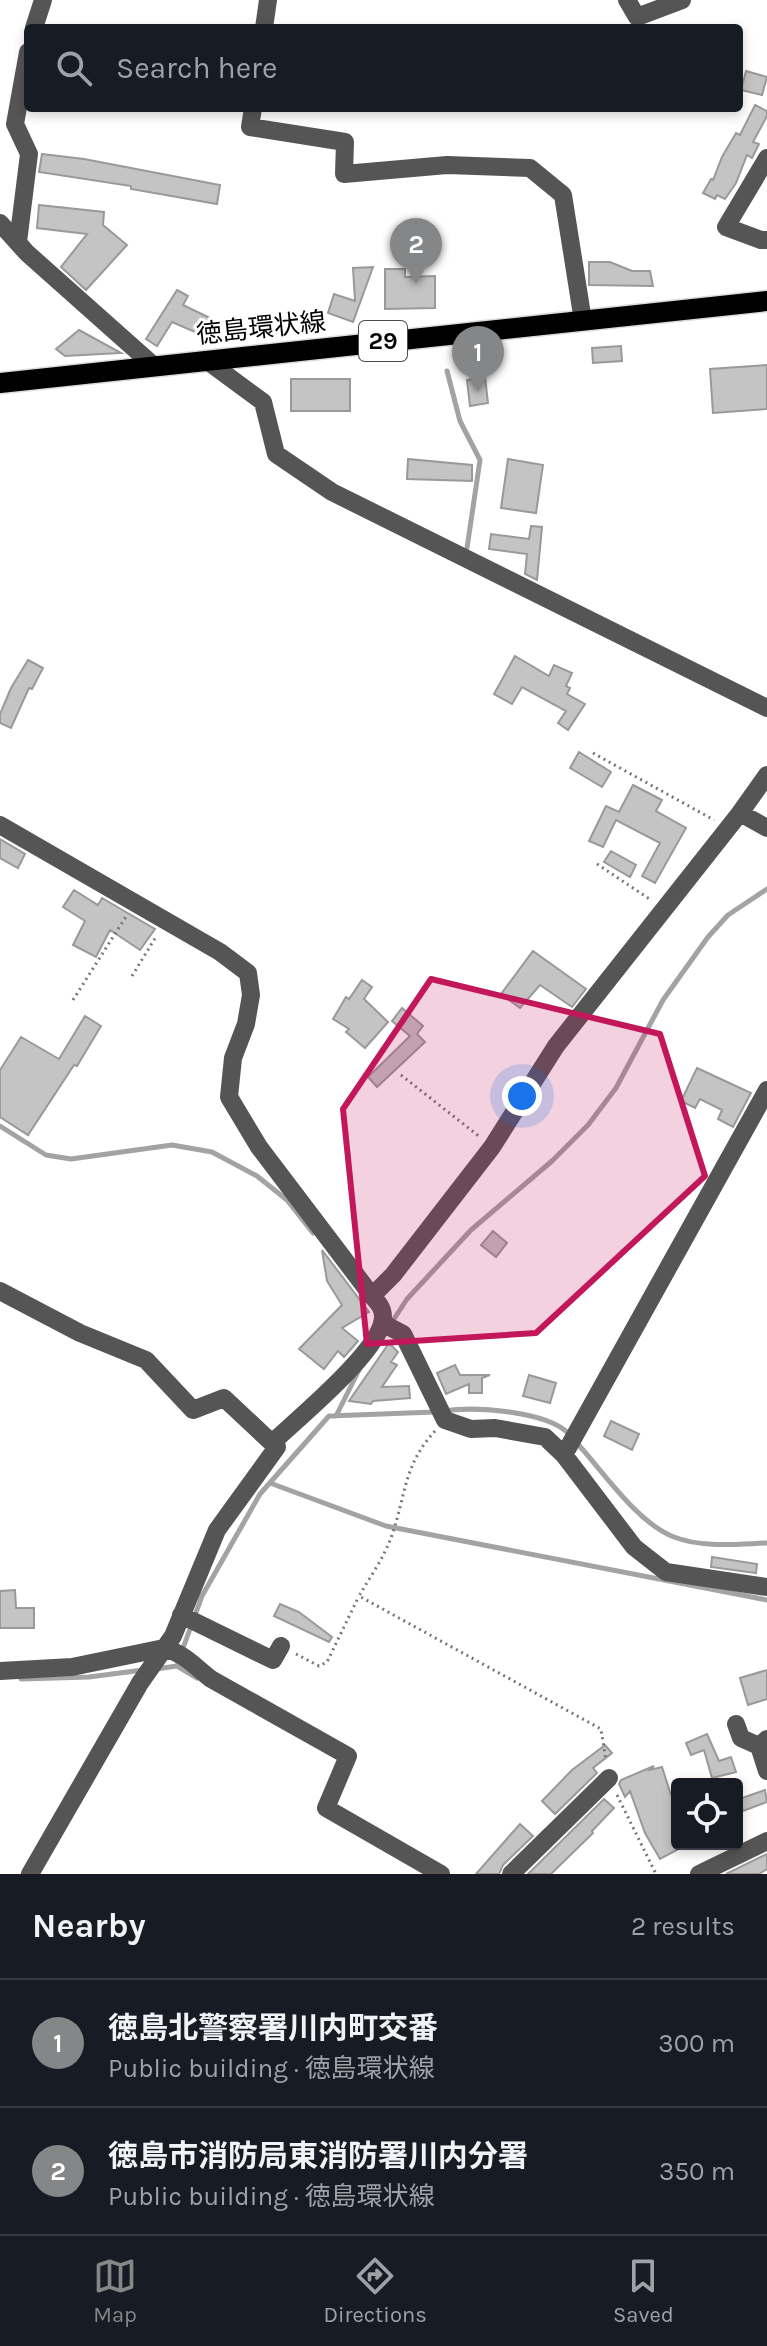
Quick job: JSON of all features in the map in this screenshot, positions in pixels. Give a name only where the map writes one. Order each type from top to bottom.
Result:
[{"type":"main road","name":"徳島環状線","points":[[0,383],[767,301]]},
{"type":"street","points":[[35,24],[43,0]]},
{"type":"street","points":[[265,24],[268,0]]},
{"type":"street","points":[[627,0],[637,17],[682,0]]},
{"type":"street","points":[[18,242],[29,154],[15,124],[24,74]]},
{"type":"street","points":[[252,112],[250,127],[345,142],[344,174],[447,165],[530,168],[563,195],[583,321]]},
{"type":"street","points":[[767,158],[726,227],[767,240]]},
{"type":"street","points":[[0,223],[154,366]]},
{"type":"street","points":[[206,360],[263,402],[276,454],[332,492],[767,708]]},
{"type":"street","points":[[372,1296],[393,1275],[492,1147],[556,1046],[767,775]]},
{"type":"street","points":[[734,820],[767,828]]},
{"type":"street","points":[[0,825],[220,952],[248,973],[251,995],[246,1024],[233,1058],[229,1097],[259,1147],[381,1305],[389,1326],[403,1334],[441,1412],[471,1429],[495,1428],[569,1444],[634,1547],[666,1572],[767,1587]]},
{"type":"street","points":[[569,1444],[767,1090]]},
{"type":"street","points":[[0,1291],[80,1333],[146,1360],[193,1410],[224,1398],[277,1447],[217,1530],[188,1618],[173,1636],[165,1659],[30,1874]]},
{"type":"street","points":[[272,1443],[335,1386],[378,1332],[389,1326]]},
{"type":"street","points":[[188,1618],[273,1660],[281,1646]]},
{"type":"street","points":[[0,1671],[165,1659],[195,1667],[348,1756],[326,1808],[441,1874]]},
{"type":"street","points":[[736,1724],[741,1738],[763,1742],[767,1771]]},
{"type":"street","points":[[511,1874],[609,1778]]},
{"type":"street","points":[[699,1874],[767,1841]]},
{"type":"path","points":[[593,753],[734,820]]},
{"type":"path","points":[[597,864],[665,909]]},
{"type":"path","points":[[73,1000],[135,903]]},
{"type":"path","points":[[132,976],[166,921]]},
{"type":"path","points":[[401,1075],[492,1147]]},
{"type":"path","points":[[281,1646],[319,1666],[327,1662],[392,1537],[408,1471],[441,1412]]},
{"type":"path","points":[[359,1596],[601,1729],[609,1778],[656,1874]]},
{"type":"highlighted area","points":[[431,979],[660,1034],[705,1176],[536,1333],[367,1344],[343,1109]]},
{"type":"building","points":[[746,71],[767,77],[762,95],[743,90]]},
{"type":"building","points":[[755,105],[767,111],[767,116],[753,142],[759,144],[752,158],[747,155],[736,183],[725,199],[717,195],[715,199],[703,193],[713,180],[736,133],[740,135]]},
{"type":"building","points":[[42,154],[220,185],[217,204],[131,189],[131,186],[39,172]]},
{"type":"building","points":[[39,205],[104,212],[103,225],[127,245],[86,290],[61,267],[87,234],[37,228]]},
{"type":"building","points":[[589,262],[610,262],[632,271],[650,271],[653,286],[589,285]]},
{"type":"building","points":[[373,267],[353,322],[328,313],[334,294],[355,301],[353,268]]},
{"type":"building","points":[[385,269],[405,269],[405,277],[435,276],[435,308],[385,309]]},
{"type":"building","points":[[177,290],[188,296],[183,305],[210,318],[202,335],[172,322],[157,346],[146,339]]},
{"type":"building","points":[[79,330],[121,353],[65,356],[56,349]]},
{"type":"building","points":[[621,346],[622,361],[593,363],[592,348]]},
{"type":"building","points":[[767,365],[767,409],[713,413],[710,369]]},
{"type":"building","points":[[485,377],[488,403],[470,406],[467,380]]},
{"type":"building","points":[[291,379],[350,379],[350,411],[291,411]]},
{"type":"building","points":[[408,459],[472,465],[472,481],[407,479]]},
{"type":"building","points":[[508,459],[543,465],[536,513],[501,508]]},
{"type":"building","points":[[531,526],[542,527],[537,580],[525,574],[527,554],[489,549],[491,534],[529,539]]},
{"type":"building","points":[[515,656],[549,676],[554,665],[572,673],[566,686],[570,688],[567,694],[585,704],[568,730],[558,723],[566,711],[522,687],[512,704],[494,694]]},
{"type":"building","points":[[28,660],[43,668],[32,689],[29,688],[11,728],[0,723],[0,714]]},
{"type":"building","points":[[579,752],[611,772],[602,787],[570,768]]},
{"type":"building","points":[[633,785],[662,800],[656,811],[686,828],[655,883],[642,876],[660,843],[616,820],[603,847],[589,841],[606,806],[619,812]]},
{"type":"building","points":[[0,839],[25,854],[18,868],[0,858]]},
{"type":"building","points":[[611,851],[636,865],[630,877],[604,862]]},
{"type":"building","points":[[74,890],[98,905],[102,898],[155,929],[140,950],[110,930],[96,957],[73,945],[85,921],[63,907]]},
{"type":"building","points":[[533,951],[586,989],[572,1007],[540,985],[520,1008],[501,994]]},
{"type":"building","points":[[362,980],[372,987],[364,999],[388,1022],[365,1048],[346,1032],[349,1029],[333,1019],[346,997],[349,999]]},
{"type":"building","points":[[402,1008],[423,1026],[417,1034],[425,1042],[377,1087],[368,1077],[410,1036],[392,1021]]},
{"type":"building","points":[[85,1016],[101,1026],[28,1135],[0,1117],[0,1070],[21,1037],[59,1059]]},
{"type":"building","points":[[697,1068],[751,1093],[733,1127],[718,1119],[722,1110],[700,1099],[695,1108],[681,1101]]},
{"type":"building","points":[[493,1231],[507,1243],[496,1257],[481,1245]]},
{"type":"building","points":[[322,1250],[369,1312],[342,1328],[358,1341],[344,1357],[338,1351],[324,1369],[299,1349],[342,1305],[327,1281]]},
{"type":"building","points":[[389,1343],[398,1352],[391,1362],[397,1365],[382,1387],[409,1386],[410,1398],[373,1401],[371,1404],[349,1401]]},
{"type":"building","points":[[455,1365],[460,1375],[490,1375],[482,1378],[482,1393],[469,1393],[469,1384],[446,1394],[437,1373]]},
{"type":"building","points":[[529,1375],[556,1383],[550,1403],[523,1396]]},
{"type":"building","points":[[611,1421],[639,1434],[632,1450],[604,1436]]},
{"type":"building","points":[[712,1557],[757,1564],[756,1573],[711,1567]]},
{"type":"building","points":[[15,1590],[16,1608],[34,1608],[34,1628],[0,1628],[0,1591]]},
{"type":"building","points":[[280,1604],[299,1612],[332,1637],[329,1642],[274,1616]]},
{"type":"building","points":[[767,1670],[767,1699],[748,1705],[740,1678]]},
{"type":"building","points":[[707,1734],[719,1761],[731,1757],[736,1772],[712,1778],[704,1750],[691,1755],[686,1743]]},
{"type":"building","points":[[605,1745],[612,1753],[593,1768],[597,1773],[555,1814],[542,1801],[572,1770]]},
{"type":"building","points":[[654,1766],[650,1770],[662,1767],[671,1795],[671,1850],[677,1850],[660,1859],[645,1833],[630,1791],[625,1797],[619,1784],[621,1780]]},
{"type":"building","points":[[765,1790],[767,1802],[743,1811],[743,1798]]},
{"type":"building","points":[[604,1799],[614,1808],[593,1833],[551,1874],[528,1874]]},
{"type":"building","points":[[520,1824],[533,1836],[503,1865],[499,1874],[476,1874]]},
{"type":"building","points":[[767,1854],[767,1869],[759,1874],[726,1874]]},
{"type":"waterway","points":[[447,371],[460,421],[480,460],[467,548]]},
{"type":"waterway","points":[[392,1322],[407,1299],[471,1230],[552,1161],[588,1125],[616,1088],[663,1000],[708,937],[728,915],[767,889]]},
{"type":"waterway","points":[[0,1126],[46,1155],[71,1159],[172,1145],[212,1152],[257,1176],[287,1200],[313,1233]]},
{"type":"waterway","points":[[336,1416],[359,1370]]},
{"type":"waterway","points":[[444,1411],[473,1409],[528,1415],[559,1426],[569,1434]]},
{"type":"waterway","points":[[182,1651],[202,1596],[260,1494],[329,1416],[434,1412]]},
{"type":"waterway","points":[[576,1442],[621,1495],[660,1530],[696,1543],[767,1543]]},
{"type":"waterway","points":[[270,1483],[386,1526],[767,1600]]},
{"type":"waterway","points":[[156,1669],[177,1666],[179,1661]]},
{"type":"waterway","points":[[177,1666],[197,1678]]},
{"type":"waterway","points":[[21,1679],[89,1677],[143,1670]]},
{"type":"place","name":"徳島市消防局東消防署川内分署","points":[[416,284]]},
{"type":"place","name":"徳島北警察署川内町交番","points":[[478,392]]}]
